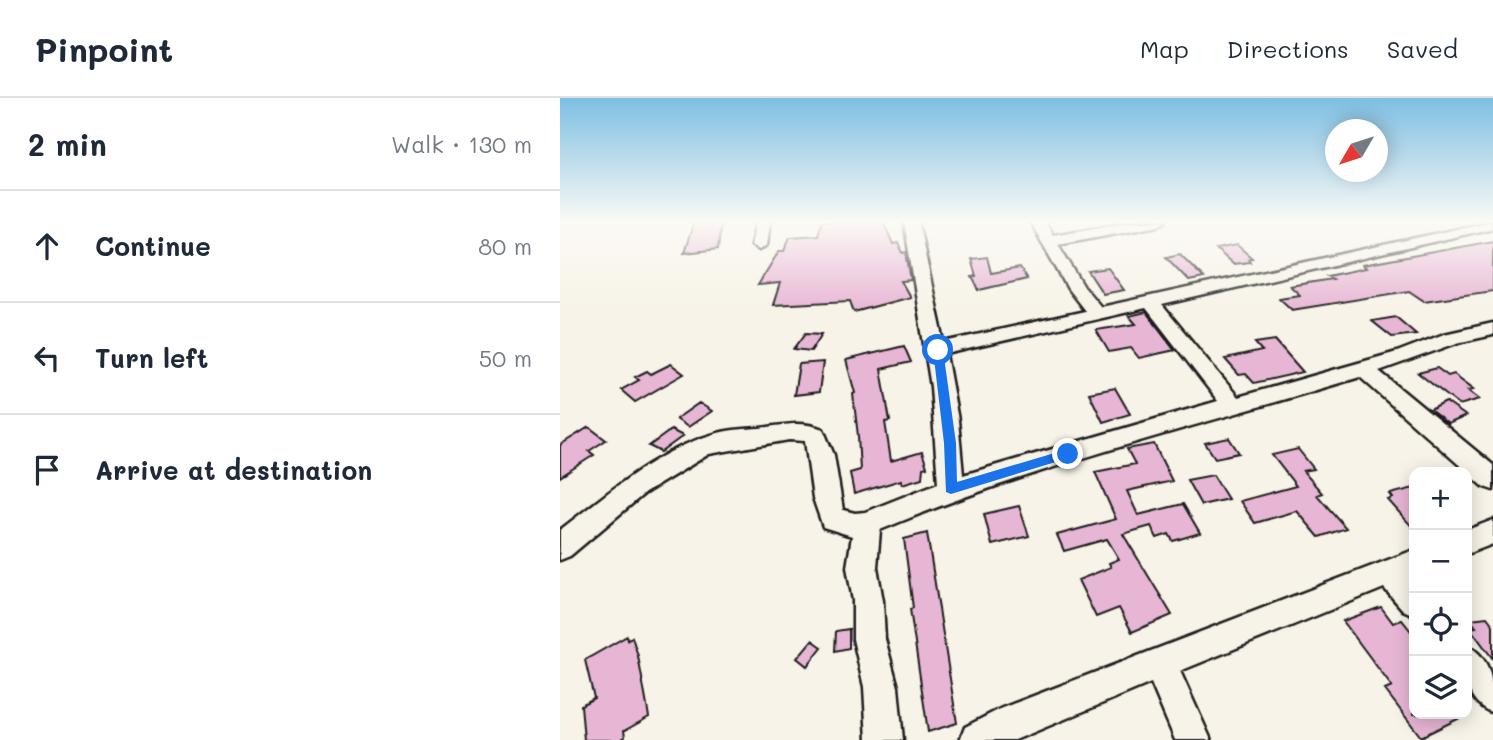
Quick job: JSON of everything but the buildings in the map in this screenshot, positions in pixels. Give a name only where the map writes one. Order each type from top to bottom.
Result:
[{"type":"street","points":[[917,251],[938,350],[950,443],[951,489]]},
{"type":"street","points":[[1054,251],[1077,289],[1098,315]]},
{"type":"street","points":[[938,350],[1370,251]]},
{"type":"street","points":[[1151,303],[1232,404]]},
{"type":"street","points":[[560,547],[650,478],[685,455],[719,441],[792,430],[805,430],[815,435],[826,505],[832,519],[855,525],[867,523],[951,489],[1232,404],[1255,401],[1404,357],[1451,338],[1493,329]]},
{"type":"street","points":[[1363,369],[1493,480]]},
{"type":"street","points":[[867,523],[862,567],[869,601],[869,639],[881,687],[885,740]]},
{"type":"street","points":[[1472,540],[1493,532]]},
{"type":"street","points":[[978,740],[1015,721],[1402,568],[1411,593]]},
{"type":"street","points":[[1160,663],[1193,740]]},
{"type":"street","points":[[1472,669],[1493,696]]},
{"type":"route","points":[[938,350],[950,443],[951,489],[1068,454]]}]
